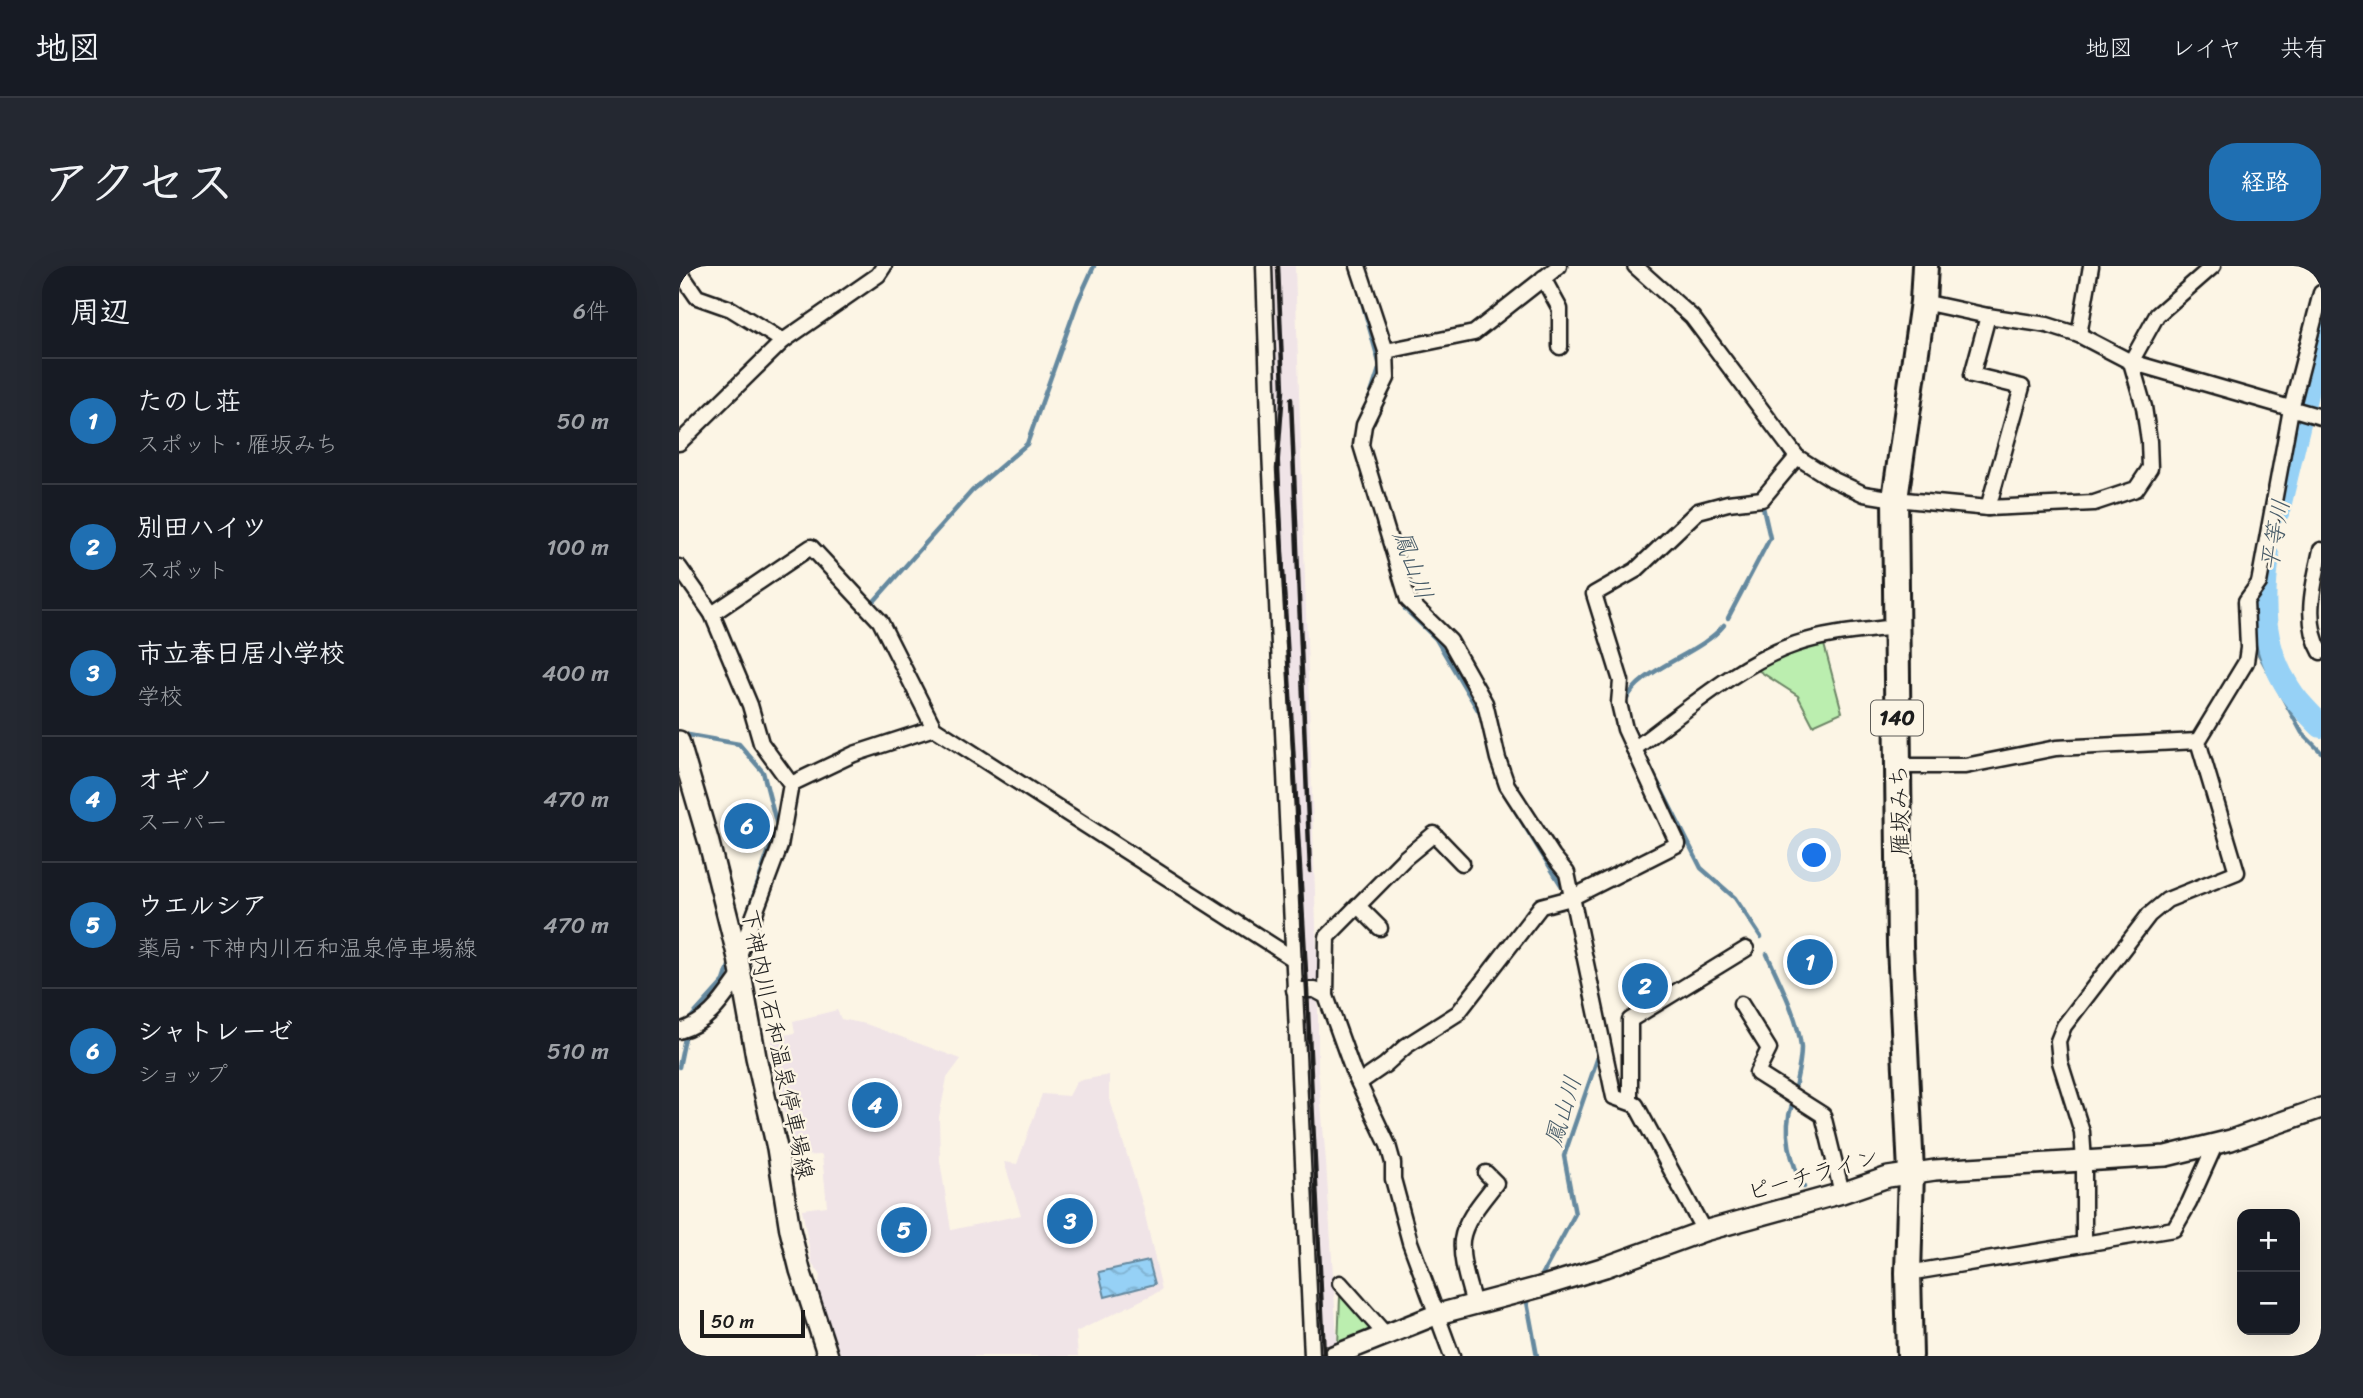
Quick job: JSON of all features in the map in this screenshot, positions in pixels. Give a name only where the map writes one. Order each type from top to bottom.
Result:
[{"type":"highway","name":"雁坂みち","points":[[1910,1356],[1908,1273],[1911,1172],[1901,946],[1895,499],[1923,302],[1925,266]]},
{"type":"street","points":[[679,443],[783,341],[878,275],[884,266]]},
{"type":"street","points":[[1264,266],[1270,464],[1312,1356]]},
{"type":"street","points":[[1358,266],[1386,351],[1387,378],[1364,425],[1361,445],[1408,600],[1450,641],[1485,703],[1507,785],[1567,873],[1613,1097],[1636,1105],[1704,1231]]},
{"type":"street","points":[[1386,351],[1474,333],[1559,266]]},
{"type":"street","points":[[1635,266],[1692,317],[1797,457],[1832,479],[1864,494],[1988,508],[2094,503],[2136,489],[2150,468],[2149,441],[2144,407],[2131,362],[2157,316],[2213,266]]},
{"type":"street","points":[[2079,335],[2091,266]]},
{"type":"street","points":[[679,271],[697,297],[731,309],[783,341]]},
{"type":"street","points":[[1543,278],[1560,309],[1560,347]]},
{"type":"street","points":[[2084,1242],[2082,1132],[2060,1062],[2058,1041],[2064,1026],[2150,915],[2167,900],[2237,872],[2198,741],[2246,662],[2246,601],[2259,583],[2291,409],[2321,293]]},
{"type":"street","points":[[1923,302],[2047,325],[2079,335],[2131,362],[2321,417]]},
{"type":"street","points":[[1988,316],[1972,375],[2022,387],[1988,508]]},
{"type":"street","points":[[1359,1083],[1406,1046],[1458,1013],[1541,906],[1570,898],[1678,844],[1625,729],[1619,703],[1621,681],[1594,594],[1636,570],[1697,511],[1728,503],[1762,499],[1797,457]]},
{"type":"street","points":[[712,614],[811,547],[880,621],[934,728],[1292,958]]},
{"type":"street","points":[[2321,550],[2310,601],[2315,642],[2321,652]]},
{"type":"street","points":[[679,567],[712,614],[750,705],[761,743],[791,784],[780,846],[740,966],[722,1000],[695,1026],[679,1031]]},
{"type":"street","points":[[1635,749],[1754,662],[1795,644],[1828,635],[1896,627]]},
{"type":"street","points":[[791,784],[854,754],[934,728]]},
{"type":"street","points":[[1898,766],[1965,766],[2056,748],[2198,741]]},
{"type":"street","name":"下神内川石和温泉停車場線","points":[[679,742],[709,843],[740,966],[756,1057],[771,1116],[790,1230],[828,1356]]},
{"type":"street","points":[[1452,1356],[1410,1242],[1392,1179],[1393,1163],[1388,1145],[1359,1083],[1326,996],[1327,937],[1405,858],[1434,834],[1462,863]]},
{"type":"street","points":[[1358,906],[1380,928]]},
{"type":"street","points":[[1630,1102],[1630,1020],[1746,949]]},
{"type":"street","points":[[1294,990],[1315,990],[1326,996]]},
{"type":"street","points":[[1741,1004],[1769,1049],[1757,1073],[1823,1115],[1842,1193]]},
{"type":"street","name":"ピーチライン","points":[[1344,1354],[1438,1314],[1605,1268],[1704,1231],[1842,1193],[1888,1177],[1911,1172],[2166,1156],[2231,1140],[2321,1108]]},
{"type":"street","points":[[1908,1273],[2174,1229],[2216,1143]]},
{"type":"street","points":[[1474,1305],[1465,1271],[1462,1239],[1474,1213],[1496,1183],[1486,1173]]},
{"type":"street","points":[[1340,1283],[1386,1335]]},
{"type":"shaded area","points":[[1264,266],[1295,266],[1318,987],[1318,1069],[1338,1356],[1316,1356]]},
{"type":"shaded area","points":[[837,1010],[841,1019],[866,1024],[961,1059],[947,1078],[939,1117],[940,1161],[951,1230],[1021,1215],[1004,1162],[1017,1164],[1042,1094],[1069,1096],[1077,1081],[1109,1075],[1109,1097],[1143,1206],[1162,1290],[1076,1332],[1078,1356],[841,1356],[818,1294],[820,1274],[812,1263],[802,1209],[827,1206],[822,1155],[794,1156],[768,1050],[774,1037],[795,1033],[793,1021]]},
{"type":"green space","points":[[1822,637],[1842,712],[1813,725],[1798,696],[1750,665]]},
{"type":"green space","points":[[1344,1290],[1377,1326],[1338,1345],[1340,1297]]},
{"type":"water","points":[[1149,1261],[1155,1284],[1105,1297],[1099,1272]]},
{"type":"waterway","name":"鳳山川","points":[[869,607],[972,491],[1027,444],[1078,301],[1094,266]]},
{"type":"waterway","name":"鳳山川","points":[[1359,291],[1380,366],[1369,400]]},
{"type":"waterway","name":"平等川","points":[[2278,511],[2321,331]]},
{"type":"waterway","points":[[1781,446],[1787,457],[1782,466]]},
{"type":"waterway","points":[[1728,618],[1770,538],[1763,507]]},
{"type":"waterway","name":"平等川","points":[[2268,557],[2264,608],[2273,658],[2292,694],[2321,726]]},
{"type":"waterway","points":[[2259,595],[2255,601],[2254,621],[2258,652],[2302,733],[2321,752]]},
{"type":"waterway","name":"鳳山川","points":[[1403,602],[1405,609],[1436,639],[1481,715]]},
{"type":"waterway","points":[[1628,713],[1626,701],[1632,690],[1656,671],[1701,645],[1724,625]]},
{"type":"waterway","points":[[683,734],[739,744],[763,772],[777,826],[746,918]]},
{"type":"waterway","points":[[1650,767],[1701,868],[1735,898],[1761,937]]},
{"type":"waterway","name":"鳳山川","points":[[1506,796],[1563,888]]},
{"type":"waterway","points":[[1767,954],[1797,1025],[1801,1048],[1794,1092]]},
{"type":"waterway","points":[[688,1021],[724,981],[729,966]]},
{"type":"waterway","name":"鳳山川","points":[[1542,1275],[1575,1214],[1564,1156],[1598,1057],[1593,1032]]},
{"type":"waterway","points":[[679,1067],[686,1033]]},
{"type":"waterway","points":[[1792,1105],[1788,1125],[1789,1147],[1804,1187]]},
{"type":"waterway","name":"鳳山川","points":[[1527,1302],[1537,1356]]},
{"type":"railway","points":[[1278,266],[1283,390],[1277,469],[1307,990],[1324,1356]]},
{"type":"railway","points":[[1291,399],[1310,871]]},
{"type":"place","name":"シャトレーゼ","points":[[747,826]]},
{"type":"place","name":"たのし荘","points":[[1810,962]]},
{"type":"place","name":"別田ハイツ","points":[[1645,986]]},
{"type":"place","name":"オギノ","points":[[875,1105]]},
{"type":"place","name":"市立春日居小学校","points":[[1070,1221]]},
{"type":"place","name":"ウエルシア","points":[[904,1230]]}]
